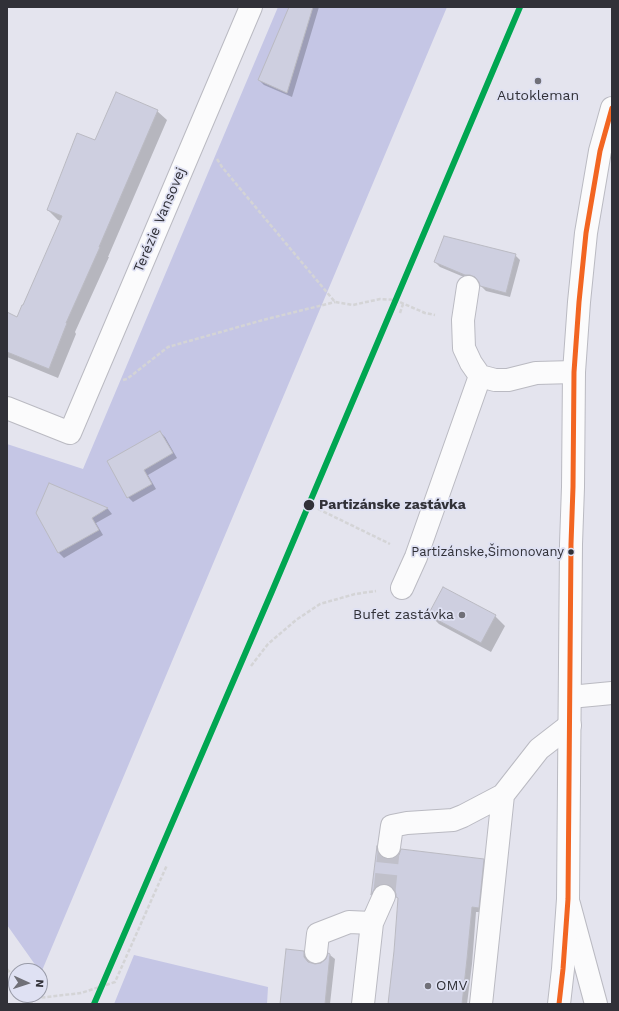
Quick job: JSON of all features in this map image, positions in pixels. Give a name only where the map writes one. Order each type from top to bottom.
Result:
[{"type":"main road","name":"Terézie Vansovej","points":[[7,408],[70,433],[250,7]]},
{"type":"main road","points":[[559,1004],[568,898],[574,372],[586,233],[600,150],[612,108]]},
{"type":"main road","points":[[468,287],[462,320],[464,348],[471,363],[480,376],[495,380],[508,380],[536,373],[574,372]]},
{"type":"main road","points":[[402,588],[416,557],[480,376]]},
{"type":"main road","points":[[570,697],[612,693]]},
{"type":"main road","points":[[389,847],[392,826],[407,823],[453,820],[503,795],[538,749],[570,725]]},
{"type":"main road","points":[[481,1004],[503,795]]},
{"type":"main road","points":[[363,1004],[372,923],[384,896]]},
{"type":"main road","points":[[568,898],[596,1004]]},
{"type":"main road","points":[[316,952],[318,934],[349,922],[372,923]]},
{"type":"path","points":[[199,128],[222,167],[335,302],[353,306],[380,299],[395,300],[425,313],[462,320]]},
{"type":"path","points":[[88,392],[127,379],[168,347],[263,320],[337,302]]},
{"type":"path","points":[[400,313],[403,304]]},
{"type":"path","points":[[318,509],[416,557]]},
{"type":"path","points":[[251,666],[268,644],[296,620],[320,604],[355,594],[402,588]]},
{"type":"path","points":[[48,997],[81,993],[115,982],[167,865]]},
{"type":"shaded area","points":[[278,7],[447,7],[45,963],[34,963],[7,925],[7,444],[83,469]]},
{"type":"shaded area","points":[[134,955],[268,987],[267,1004],[114,1004]]},
{"type":"building","points":[[289,7],[313,7],[287,93],[258,80]]},
{"type":"building","points":[[116,92],[158,110],[66,323],[49,369],[7,352],[7,312],[17,317],[62,216],[47,210],[77,133],[95,140]]},
{"type":"building","points":[[444,236],[516,254],[506,293],[480,286],[475,277],[465,275],[434,262]]},
{"type":"building","points":[[160,431],[173,453],[144,470],[152,484],[127,498],[107,461]]},
{"type":"building","points":[[49,483],[108,508],[92,518],[99,530],[58,553],[36,513]]},
{"type":"building","name":"Bufet zastávka","points":[[443,587],[496,615],[481,643],[428,615]]},
{"type":"building","points":[[377,846],[381,857],[388,859],[393,859],[399,855],[401,849],[484,859],[479,908],[472,907],[462,1004],[388,1004],[398,898],[396,897],[394,888],[383,884],[376,886],[371,895]]},
{"type":"building","points":[[286,949],[304,951],[304,957],[308,962],[315,964],[321,963],[326,959],[328,953],[330,954],[325,1004],[280,1004]]},
{"type":"tunnel","points":[[384,896],[389,847]]},
{"type":"transit line","points":[[94,1004],[273,589],[520,7]]},
{"type":"transit line","points":[[559,1004],[568,899],[574,372],[586,233],[600,151],[612,108]]},
{"type":"place","name":"Autokleman","points":[[538,81]]},
{"type":"place","name":"Partizánske zastávka","points":[[309,505]]},
{"type":"place","name":"Partizánske,Šimonovany","points":[[571,552]]},
{"type":"place","name":"Bufet zastávka","points":[[462,615]]},
{"type":"place","name":"OMV","points":[[428,986]]}]
